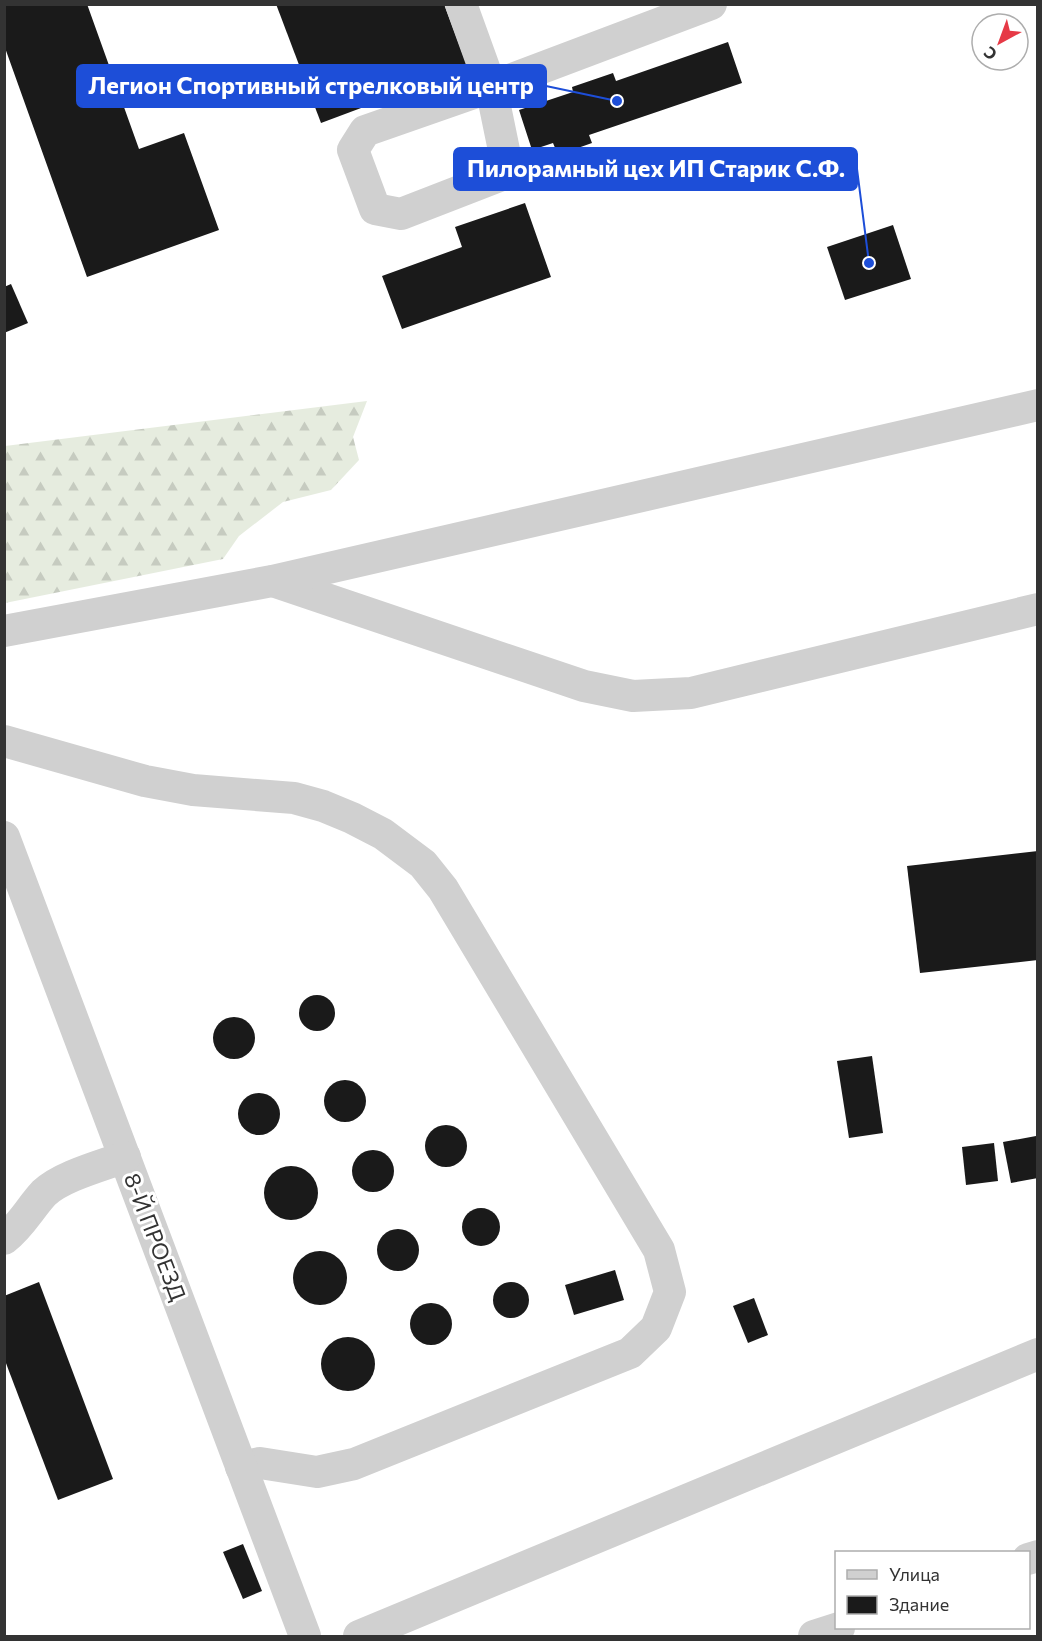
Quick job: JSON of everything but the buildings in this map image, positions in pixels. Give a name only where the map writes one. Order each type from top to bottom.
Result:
[{"type":"street","points":[[461,4],[491,87],[506,160],[499,176],[401,214],[375,209],[353,150],[365,131],[491,87],[711,4]]},
{"type":"street","points":[[4,631],[272,581],[1038,405]]},
{"type":"street","points":[[272,581],[584,686],[633,696],[691,693],[1038,609]]},
{"type":"street","points":[[4,741],[145,781],[193,790],[294,798],[352,818],[383,834],[423,864],[443,889],[659,1250],[670,1292],[656,1328],[630,1353],[354,1464],[317,1472],[260,1463],[241,1467]]},
{"type":"street","name":"8-Й ПРОЕЗД","points":[[4,837],[14,891],[125,1157],[305,1636]]},
{"type":"street","points":[[4,1239],[15,1231],[46,1192],[66,1180],[125,1157]]},
{"type":"street","points":[[359,1636],[1038,1354]]},
{"type":"street","points":[[814,1636],[836,1629]]},
{"type":"green space","points":[[367,401],[353,437],[359,460],[331,490],[283,502],[239,536],[223,559],[5,603],[5,446]]},
{"type":"place","name":"Легион Спортивный стрелковый центр","points":[[617,101]]},
{"type":"place","name":"Пилорамный цех ИП Старик С.Ф.","points":[[869,263]]}]
